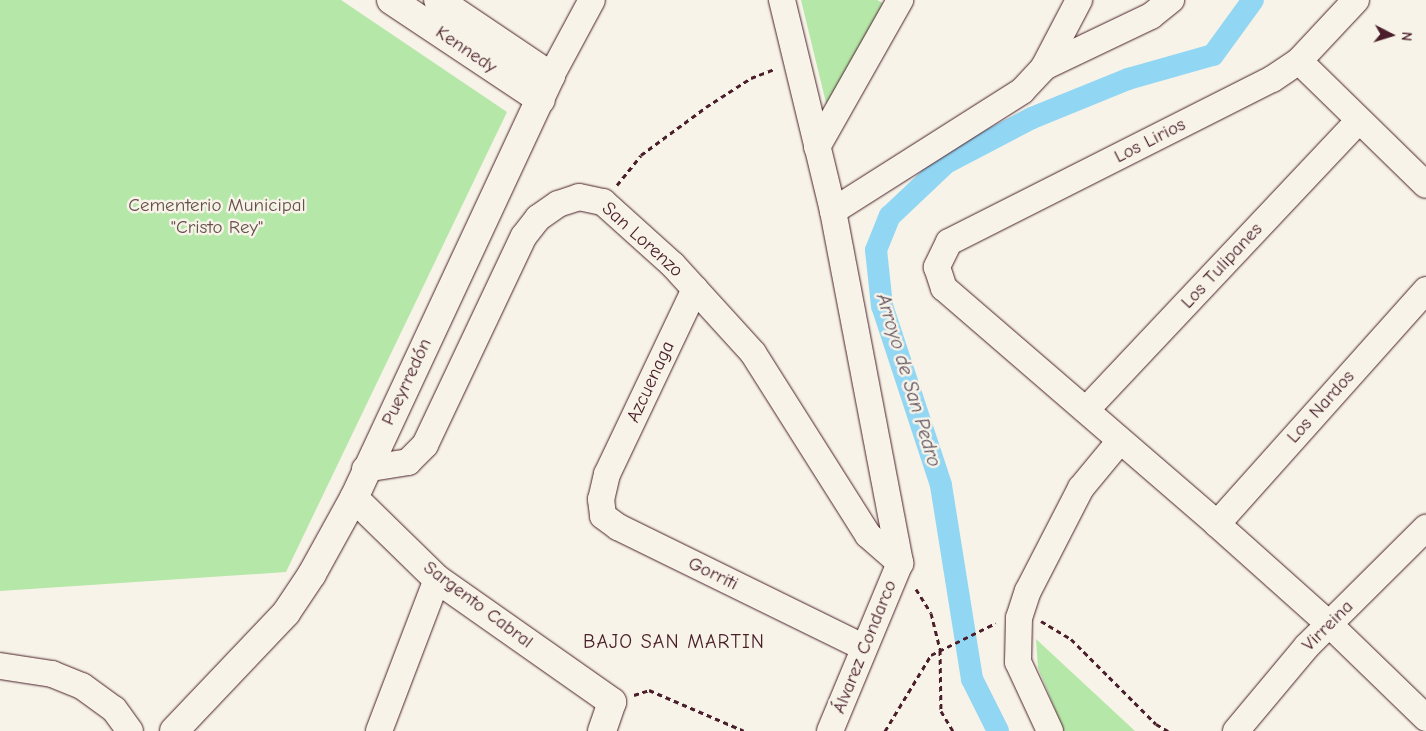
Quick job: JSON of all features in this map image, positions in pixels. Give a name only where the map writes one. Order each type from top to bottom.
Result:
[{"type":"street","name":"Kennedy","points":[[390,0],[546,88]]},
{"type":"street","name":"Kennedy","points":[[438,0],[546,88]]},
{"type":"street","name":"Pueyrredón","points":[[174,731],[286,613],[312,574],[354,498],[365,469],[546,88],[592,0]]},
{"type":"street","points":[[782,0],[833,212],[900,563]]},
{"type":"street","points":[[817,147],[900,0]]},
{"type":"street","points":[[833,212],[1022,91],[1044,66],[1079,0]]},
{"type":"street","points":[[1044,66],[1151,16],[1171,0]]},
{"type":"street","name":"Los Lirios","points":[[1086,410],[944,288],[936,267],[948,242],[1272,79],[1298,61],[1356,0]]},
{"type":"street","points":[[1298,61],[1426,185]]},
{"type":"street","name":"Los Tulipanes","points":[[1086,410],[1358,121]]},
{"type":"street","name":"San Lorenzo","points":[[365,469],[408,462],[425,445],[524,236],[538,218],[558,204],[579,197],[603,202],[695,290],[753,353],[868,535],[900,563]]},
{"type":"street","name":"Azcuenaga","points":[[607,474],[695,290]]},
{"type":"street","name":"Los Nardos","points":[[1217,524],[1426,290]]},
{"type":"street","points":[[1086,410],[1120,442],[1217,524],[1329,624],[1426,718]]},
{"type":"street","points":[[1050,731],[1018,662],[1019,618],[1028,591],[1081,488],[1120,442]]},
{"type":"street","name":"Gorriti","points":[[607,474],[601,499],[603,516],[618,527],[863,647]]},
{"type":"street","name":"Sargento Cabral","points":[[354,498],[437,579],[612,702]]},
{"type":"street","name":"Virreina","points":[[1236,731],[1307,646],[1426,528]]},
{"type":"street","name":"Álvarez Condarco","points":[[830,731],[863,647],[900,563]]},
{"type":"street","points":[[379,731],[437,579]]},
{"type":"street","points":[[0,666],[52,674],[82,686],[114,709],[130,731]]},
{"type":"street","points":[[602,731],[612,702]]},
{"type":"path","points":[[603,202],[641,155],[706,107],[751,78],[797,61]]},
{"type":"path","points":[[900,563],[931,613],[940,650],[941,711],[953,731]]},
{"type":"path","points":[[885,731],[931,656],[950,643],[987,625],[1019,618],[1044,621],[1071,639],[1156,724],[1168,731]]},
{"type":"path","points":[[612,702],[649,690],[744,731]]},
{"type":"green space","name":"Cementerio Municipal \"Cristo Rey\"","points":[[0,0],[341,0],[507,112],[286,572],[0,591]]},
{"type":"green space","points":[[801,0],[877,0],[883,3],[827,107]]},
{"type":"green space","points":[[1036,639],[1135,731],[1064,731],[1038,668]]},
{"type":"waterway","name":"Arroyo de San Pedro","points":[[998,731],[972,679],[941,485],[882,306],[876,250],[890,216],[946,163],[1032,118],[1128,79],[1213,55],[1253,0]]},
{"type":"district","name":"BAJO SAN MARTIN","points":[[674,641]]}]
